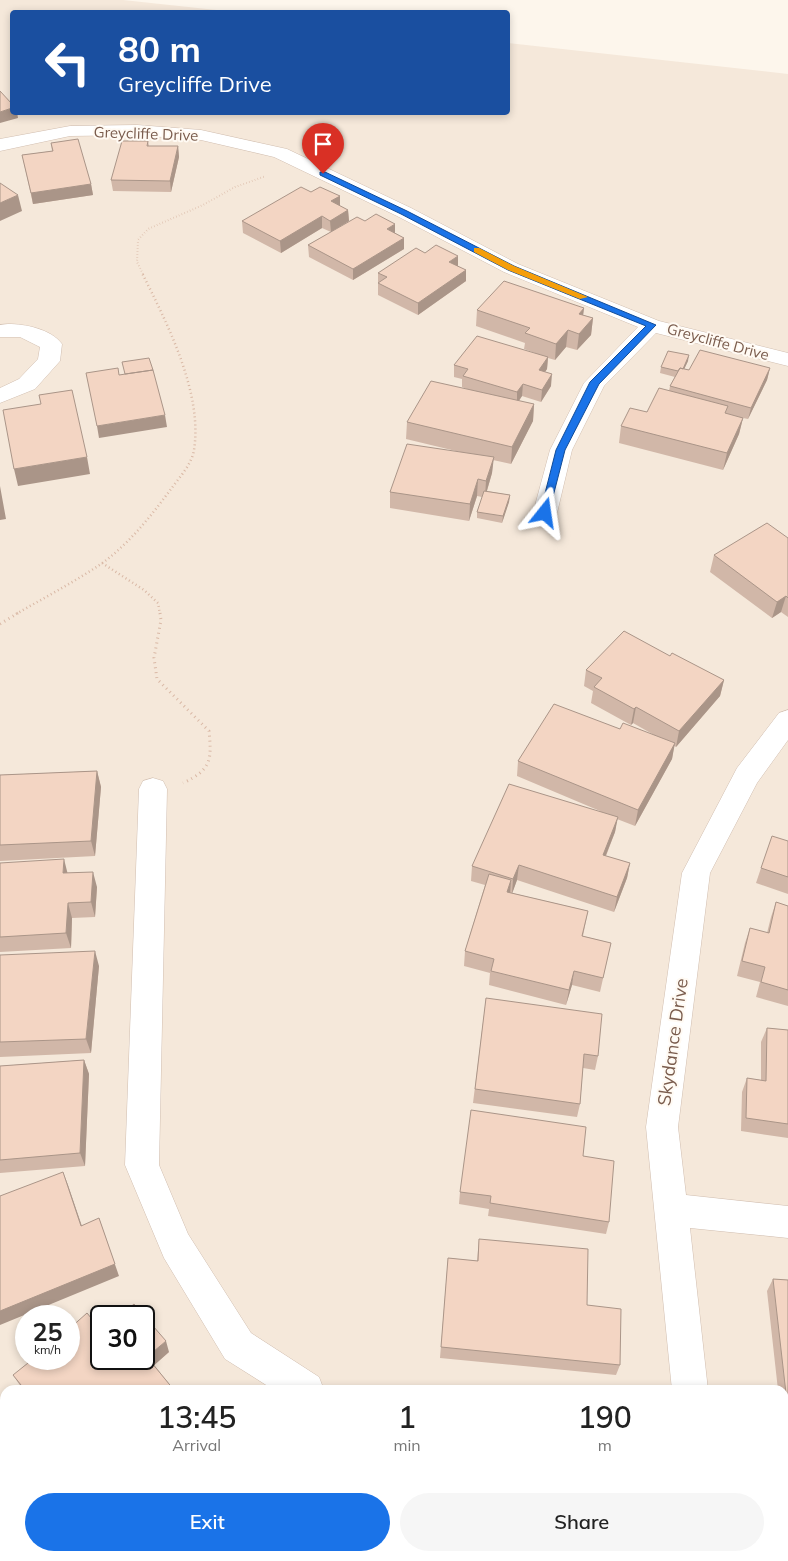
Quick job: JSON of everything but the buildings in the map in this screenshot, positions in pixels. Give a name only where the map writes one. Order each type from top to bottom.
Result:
[{"type":"street","name":"Greycliffe Drive","points":[[0,145],[70,132],[137,130],[201,135],[280,153],[404,212],[511,268],[652,325],[788,360]]},
{"type":"street","points":[[545,513],[561,450],[595,382],[652,325]]},
{"type":"street","points":[[0,332],[10,330],[30,332],[51,344],[49,361],[27,384],[0,396]]},
{"type":"street","name":"Skydance Drive","points":[[689,1385],[662,1126],[696,873],[747,776],[788,720]]},
{"type":"street","points":[[153,789],[142,1165],[176,1246],[238,1346],[298,1385]]},
{"type":"street","points":[[671,1210],[788,1222]]},
{"type":"path","points":[[0,624],[102,563],[131,538],[154,513],[183,473],[194,451],[194,411],[183,364],[169,327],[138,262],[138,240],[148,229],[203,205],[235,187],[265,176],[291,159]]},
{"type":"path","points":[[102,563],[144,590],[158,604],[161,620],[154,658],[157,679],[172,697],[209,730],[212,756],[206,769],[185,782],[153,789]]},
{"type":"shaded area","points":[[0,0],[123,0],[216,10],[10,10],[10,115],[510,115],[510,43],[788,74],[788,1385],[0,1385]]},
{"type":"slow traffic","points":[[477,250],[511,268],[583,297]]},
{"type":"route","points":[[323,174],[404,212],[511,268],[652,325],[595,382],[561,450],[545,513]]}]
